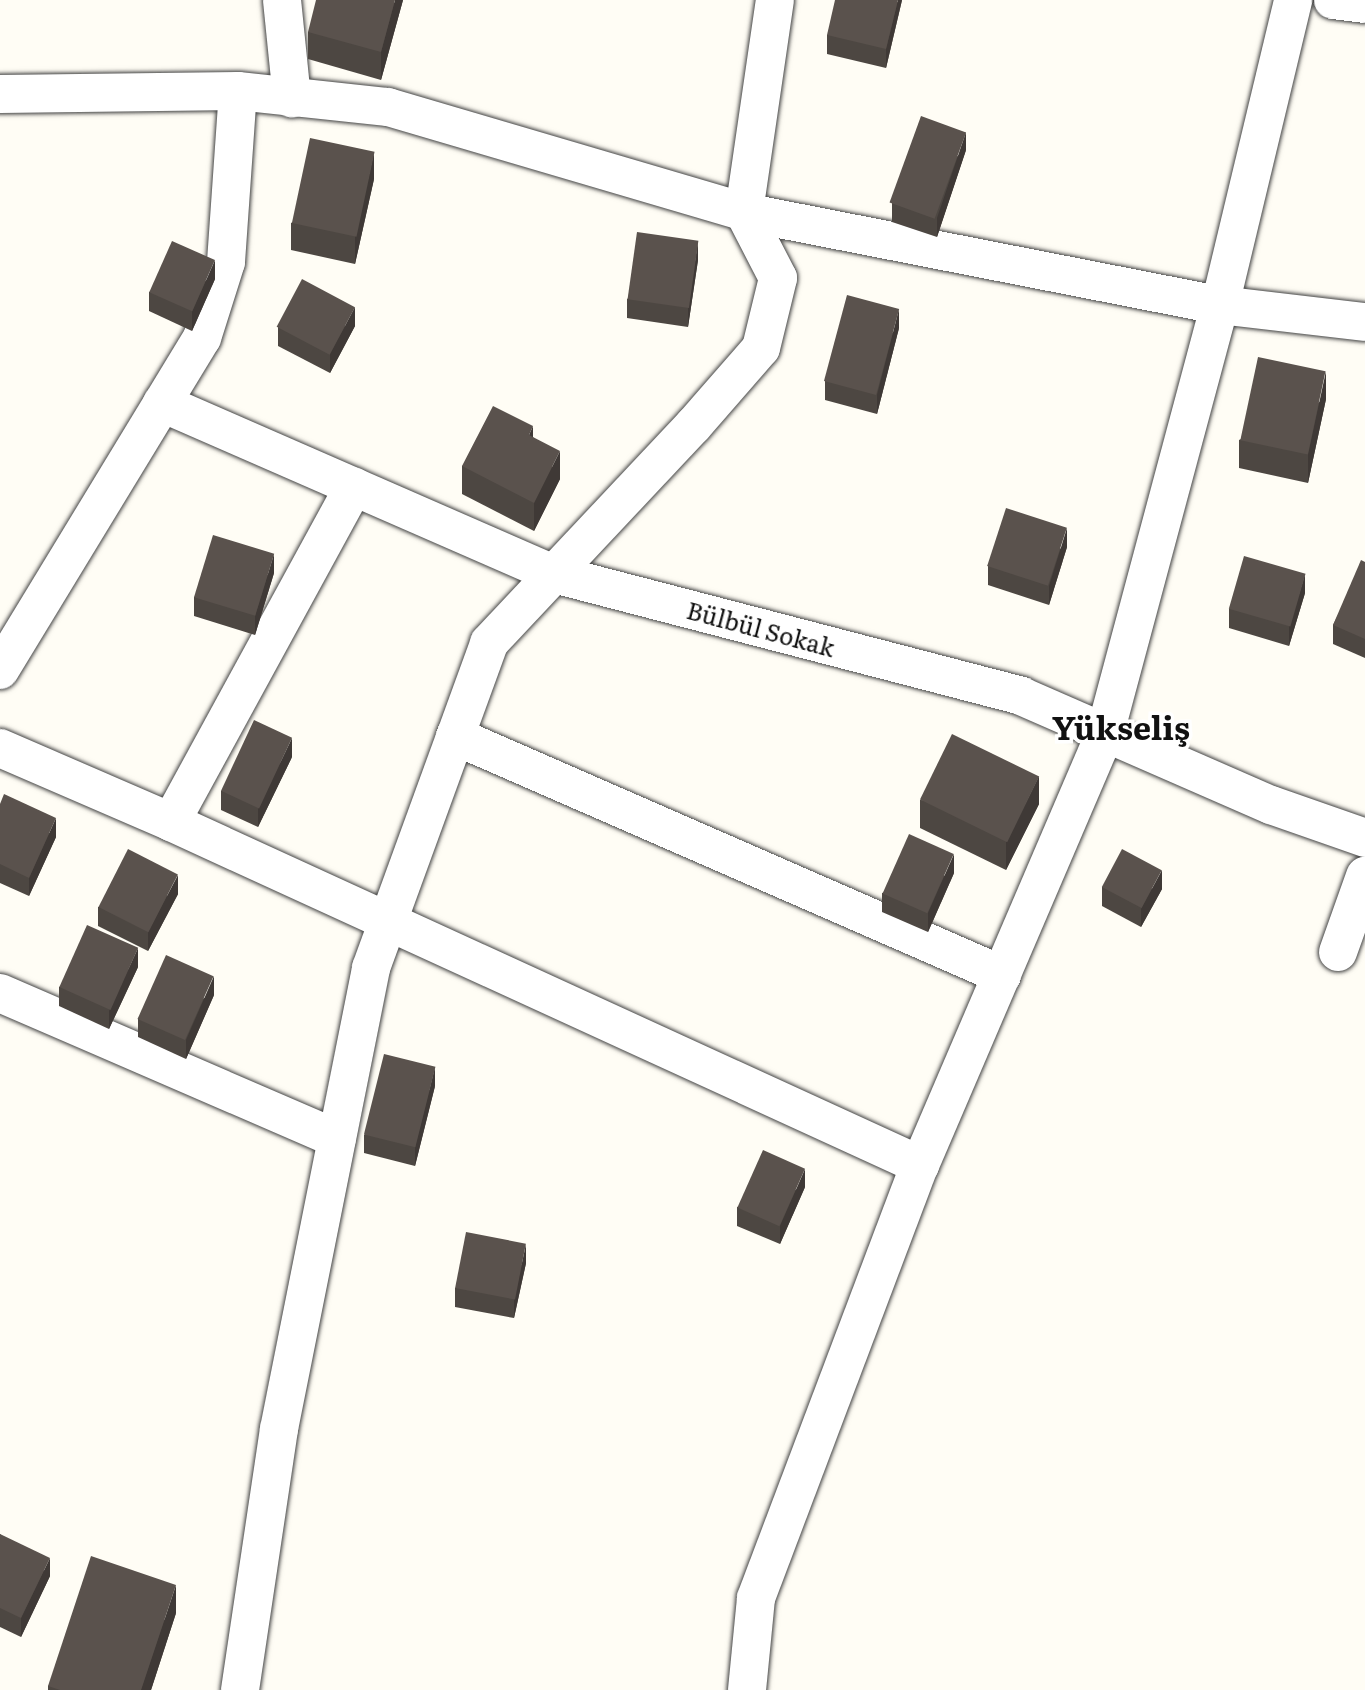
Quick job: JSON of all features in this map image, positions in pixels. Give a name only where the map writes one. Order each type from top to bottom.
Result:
[{"type":"street","points":[[282,0],[292,98]]},
{"type":"street","points":[[240,1690],[279,1429],[371,968],[489,643],[761,348],[778,278],[744,212],[775,0]]},
{"type":"street","points":[[747,1690],[756,1598],[920,1165],[1105,733],[1220,305],[1293,0]]},
{"type":"street","points":[[1333,0],[1365,4]]},
{"type":"street","points":[[0,670],[202,338],[226,262],[238,90]]},
{"type":"street","points":[[0,94],[238,90],[388,107],[744,212],[1220,305],[1365,323]]},
{"type":"street","name":"Bülbül Sokak","points":[[162,403],[554,574],[1021,696],[1271,805],[1365,838]]},
{"type":"street","points":[[171,821],[354,487]]},
{"type":"street","points":[[455,736],[1002,975]]},
{"type":"street","points":[[0,748],[171,821],[920,1165]]},
{"type":"street","points":[[1338,952],[1365,876]]},
{"type":"street","points":[[0,993],[337,1139]]},
{"type":"building","points":[[316,0],[395,0],[381,52],[308,32]]},
{"type":"building","points":[[835,0],[898,0],[886,49],[827,35]]},
{"type":"building","points":[[921,116],[966,132],[935,219],[890,202]]},
{"type":"building","points":[[310,138],[375,152],[356,237],[292,223]]},
{"type":"building","points":[[637,232],[698,241],[689,308],[628,299]]},
{"type":"building","points":[[172,241],[215,260],[192,311],[149,292]]},
{"type":"building","points":[[302,279],[355,307],[330,355],[277,327]]},
{"type":"building","points":[[847,295],[899,309],[876,395],[824,381]]},
{"type":"building","points":[[1258,357],[1325,371],[1308,454],[1240,440]]},
{"type":"building","points":[[493,406],[533,426],[529,435],[560,451],[534,503],[462,466]]},
{"type":"building","points":[[1006,508],[1067,528],[1048,586],[987,566]]},
{"type":"building","points":[[213,535],[274,554],[255,616],[194,597]]},
{"type":"building","points":[[1244,556],[1306,574],[1290,627],[1229,609]]},
{"type":"building","points":[[1361,560],[1365,562],[1365,639],[1333,625]]},
{"type":"building","points":[[254,720],[292,738],[259,808],[221,791]]},
{"type":"building","points":[[952,734],[1039,777],[1007,842],[920,800]]},
{"type":"building","points":[[4,794],[56,818],[29,878],[0,864],[0,804]]},
{"type":"building","points":[[909,834],[954,854],[927,913],[883,893]]},
{"type":"building","points":[[128,849],[178,874],[148,932],[98,907]]},
{"type":"building","points":[[1122,849],[1162,870],[1142,908],[1102,887]]},
{"type":"building","points":[[87,925],[138,948],[111,1010],[59,987]]},
{"type":"building","points":[[166,955],[214,976],[185,1040],[138,1019]]},
{"type":"building","points":[[384,1054],[435,1067],[415,1147],[364,1135]]},
{"type":"building","points":[[763,1150],[805,1169],[779,1226],[737,1208]]},
{"type":"building","points":[[466,1232],[526,1244],[515,1300],[455,1288]]},
{"type":"building","points":[[0,1534],[50,1558],[21,1618],[0,1608]]},
{"type":"building","points":[[91,1556],[176,1585],[141,1690],[60,1690],[48,1686]]},
{"type":"district","name":"Yükseliş","points":[[1121,726]]}]
